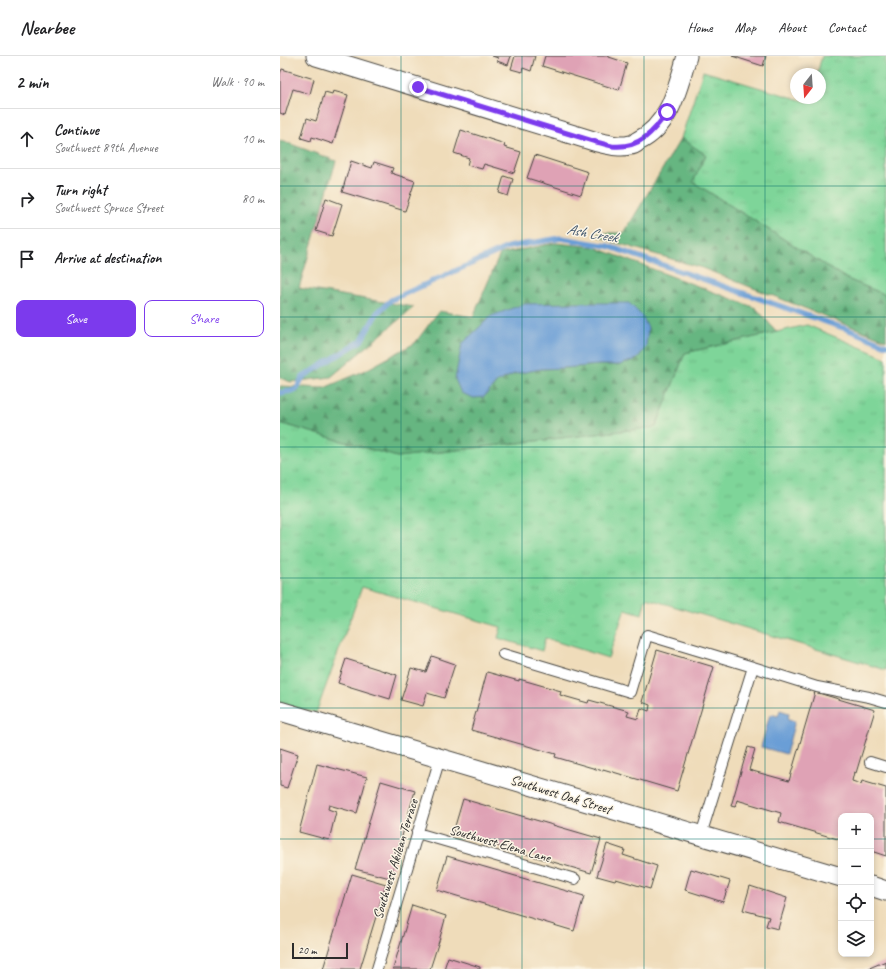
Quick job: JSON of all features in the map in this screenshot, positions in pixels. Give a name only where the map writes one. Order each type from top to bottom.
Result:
[{"type":"street","points":[[316,56],[613,146],[630,145],[645,138],[658,126],[675,95],[687,56]]},
{"type":"street","name":"Southwest Oak Street","points":[[280,710],[838,876]]},
{"type":"street","points":[[874,887],[886,891]]},
{"type":"lane","points":[[503,654],[630,692],[647,635],[817,687],[869,697],[886,702]]},
{"type":"lane","points":[[701,836],[753,667]]},
{"type":"lane","name":"Southwest Akilean Terrace","points":[[377,969],[440,758]]},
{"type":"lane","points":[[870,762],[886,767]]},
{"type":"lane","name":"Southwest Elena Lane","points":[[417,833],[576,879]]},
{"type":"green space","points":[[822,56],[886,56],[886,295],[847,279],[693,182],[706,155],[681,138],[703,71],[790,97],[790,104],[826,104],[826,68],[819,68]]},
{"type":"green space","points":[[681,138],[706,155],[693,182],[847,279],[886,295],[886,340],[702,268],[598,236],[599,233],[624,233]]},
{"type":"green space","points":[[280,140],[336,161],[299,288],[414,307],[331,377],[291,382],[280,378]]},
{"type":"green space","points":[[555,243],[594,247],[756,308],[777,332],[685,353],[656,427],[397,457],[280,423],[280,386],[324,388],[364,371],[415,343],[439,311],[473,317],[500,254]],"holes":[[[462,345],[620,365],[541,369],[514,374],[497,382],[484,397]]]},
{"type":"green space","points":[[807,325],[886,358],[886,670],[646,598],[642,614],[625,609],[608,658],[545,638],[542,651],[498,638],[501,627],[362,587],[316,713],[280,704],[280,423],[397,457],[656,427],[685,353]]},
{"type":"water","points":[[629,303],[642,316],[648,328],[646,347],[637,359],[620,365],[541,369],[514,374],[497,382],[484,397],[474,398],[461,393],[455,379],[462,344],[491,316],[524,304]]},
{"type":"water","points":[[780,710],[789,713],[788,720],[795,721],[786,754],[761,747],[770,714],[778,716]]},
{"type":"building","points":[[492,56],[511,56],[508,65],[497,61],[498,58]]},
{"type":"building","points":[[515,56],[535,56],[531,71],[523,68],[522,72],[511,69]]},
{"type":"building","points":[[545,56],[606,56],[627,63],[619,90],[542,66]]},
{"type":"building","points":[[732,56],[766,56],[763,66]]},
{"type":"building","points":[[282,69],[314,79],[310,94],[293,89],[285,115],[280,113],[280,74]]},
{"type":"building","points":[[333,91],[348,95],[333,144],[312,137],[311,141],[301,138],[307,118],[316,121],[325,92],[332,94]]},
{"type":"building","points":[[461,130],[505,144],[504,147],[521,152],[514,173],[484,164],[482,169],[467,165],[469,158],[454,153]]},
{"type":"building","points":[[535,155],[588,172],[581,195],[527,178]]},
{"type":"building","points":[[351,161],[372,168],[374,162],[393,168],[391,173],[415,181],[405,211],[342,192]]},
{"type":"building","points":[[504,176],[513,179],[508,196],[499,193]]},
{"type":"building","points":[[326,198],[342,204],[332,236],[316,231]]},
{"type":"building","points":[[657,650],[714,667],[677,791],[603,769],[603,771],[555,757],[556,754],[471,730],[487,672],[561,691],[560,695],[588,703],[589,700],[629,711],[627,716],[638,719],[641,708],[649,711],[650,705],[642,702]]},
{"type":"building","points":[[432,656],[455,664],[444,698],[427,693],[423,706],[401,700],[411,668],[426,672]]},
{"type":"building","points":[[346,659],[397,675],[390,699],[338,683]]},
{"type":"building","points":[[815,692],[875,710],[856,773],[854,772],[852,781],[861,784],[862,781],[886,788],[886,856],[874,852],[874,813],[838,813],[838,839],[779,822],[781,813],[737,800],[735,807],[731,806],[748,747],[755,749],[749,770],[789,781]]},
{"type":"building","points":[[280,748],[298,754],[287,788],[280,786]]},
{"type":"building","points":[[317,764],[367,777],[357,813],[329,805],[328,809],[336,812],[329,840],[299,832]]},
{"type":"building","points":[[381,781],[415,791],[390,878],[355,869]]},
{"type":"building","points":[[463,799],[601,839],[591,873],[453,833]]},
{"type":"building","points":[[607,844],[625,850],[623,855],[657,866],[650,889],[616,879],[615,881],[597,876]]},
{"type":"building","points":[[447,856],[584,896],[574,931],[437,890]]},
{"type":"building","points":[[691,869],[730,881],[723,902],[685,890]]},
{"type":"building","points":[[352,874],[386,884],[360,969],[323,969]]},
{"type":"building","points":[[750,886],[787,898],[778,929],[766,926],[769,917],[743,910]]},
{"type":"building","points":[[412,905],[446,916],[439,941],[430,969],[393,969]]},
{"type":"building","points":[[448,957],[480,967],[480,969],[444,969]]},
{"type":"building","points":[[886,961],[886,969],[867,969]]},
{"type":"waterway","name":"Ash Creek","points":[[280,393],[296,390],[303,377],[361,341],[377,313],[391,300],[508,247],[561,238],[608,246],[849,330],[886,345]]},
{"type":"route","points":[[418,87],[613,146],[630,145],[645,138],[658,126],[667,112]]}]
